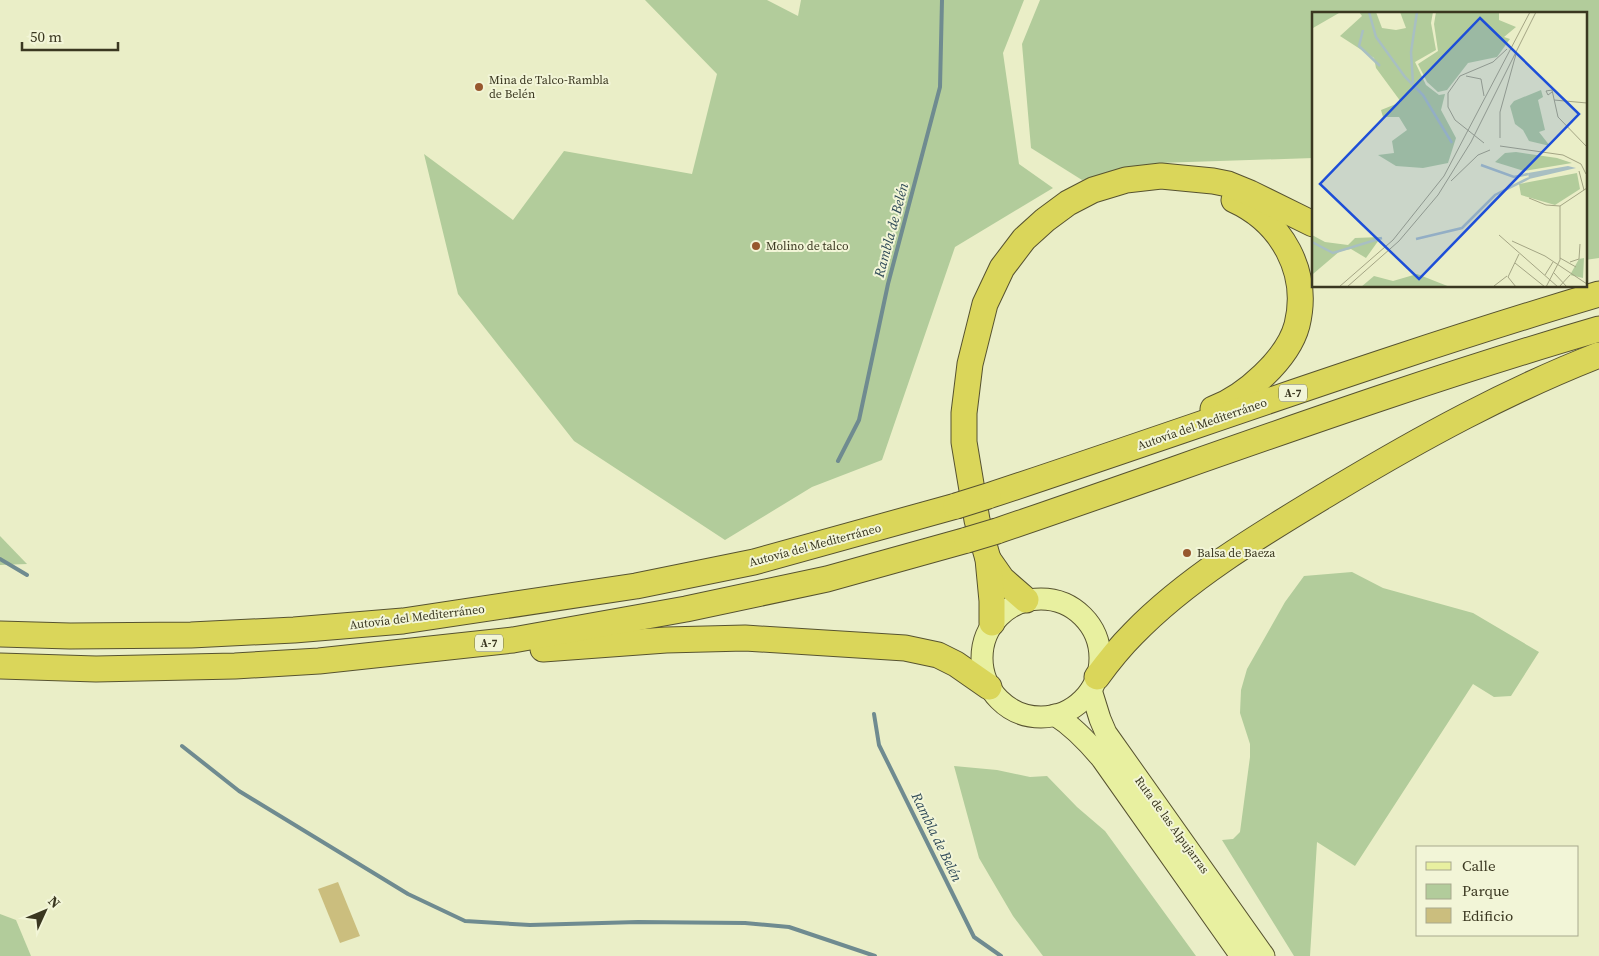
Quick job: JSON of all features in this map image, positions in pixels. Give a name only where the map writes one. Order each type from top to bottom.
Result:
[{"type":"highway","points":[[992,623],[988,560],[976,520],[964,442],[964,413],[970,364],[985,304],[1002,268],[1024,239],[1068,203],[1094,190],[1126,180],[1161,176],[1213,180],[1228,184],[1312,224]]},
{"type":"highway","points":[[1171,435],[1196,416],[1218,407],[1263,378],[1284,351],[1296,326],[1300,301],[1296,269],[1287,245],[1276,230],[1242,204],[1188,179]]},
{"type":"highway","points":[[1586,280],[1599,278]]},
{"type":"highway","name":"Autovía del Mediterráneo","points":[[0,634],[70,636],[191,635],[294,630],[403,621],[636,586],[754,562],[988,496],[1364,368],[1599,294]]},
{"type":"highway","name":"A-7","points":[[0,666],[96,669],[235,666],[319,661],[513,640],[686,609],[826,579],[997,531],[1387,395],[1496,359],[1599,329]]},
{"type":"highway","points":[[1094,683],[1134,633],[1183,590],[1229,556],[1309,505],[1405,448],[1476,410],[1568,367],[1599,355]]},
{"type":"highway","points":[[988,560],[1002,580],[1026,600]]},
{"type":"highway","points":[[429,650],[465,656],[666,640],[745,638],[906,648],[938,655],[956,664],[989,687]]},
{"type":"main road","points":[[1049,599],[1071,607],[1088,622],[1094,632],[1100,654],[1094,683],[1076,706],[1055,715],[1044,717],[1022,714],[1003,704],[989,687],[981,661],[982,648],[992,623],[1007,609],[1026,600],[1049,599]]},
{"type":"main road","name":"Ruta de las Alpujarras","points":[[1094,683],[1100,719],[1106,733],[1264,956]]},
{"type":"main road","name":"Ruta de las Alpujarras","points":[[1055,715],[1072,726],[1087,740],[1102,759],[1241,956]]},
{"type":"green space","points":[[645,0],[767,0],[798,16],[801,0],[1024,0],[1003,53],[1019,164],[1053,188],[955,247],[882,460],[812,487],[725,540],[574,441],[458,294],[424,154],[513,220],[564,151],[692,174],[717,74]]},
{"type":"green space","points":[[1040,0],[1599,0],[1599,258],[1586,260],[1586,12],[1312,12],[1312,158],[1158,163],[1082,180],[1031,148],[1022,44]]},
{"type":"green space","points":[[0,536],[27,564],[0,565]]},
{"type":"green space","points":[[1352,572],[1383,588],[1473,613],[1539,652],[1511,696],[1494,697],[1473,684],[1355,866],[1317,842],[1310,956],[1294,956],[1222,840],[1233,839],[1240,832],[1250,757],[1250,744],[1240,713],[1241,690],[1247,669],[1285,602],[1304,576]]},
{"type":"green space","points":[[954,766],[997,770],[1030,777],[1047,776],[1077,807],[1105,831],[1196,956],[1043,956],[1013,916],[979,858]]},
{"type":"green space","points":[[0,914],[16,920],[31,956],[0,956]]},
{"type":"building","points":[[338,882],[360,936],[340,943],[318,889]]},
{"type":"waterway","name":"Rambla de Belén","points":[[838,461],[859,420],[888,284],[940,87],[942,0]]},
{"type":"waterway","points":[[0,559],[27,575]]},
{"type":"waterway","name":"Rambla de Belén","points":[[874,714],[879,745],[974,937],[1001,956]]},
{"type":"waterway","points":[[182,746],[239,791],[408,894],[465,921],[530,925],[638,922],[745,923],[789,927],[875,956]]},
{"type":"place","name":"Mina de Talco-Rambla de Belén","points":[[479,87]]},
{"type":"place","name":"Molino de talco","points":[[756,246]]},
{"type":"place","name":"Balsa de Baeza","points":[[1187,553]]}]
